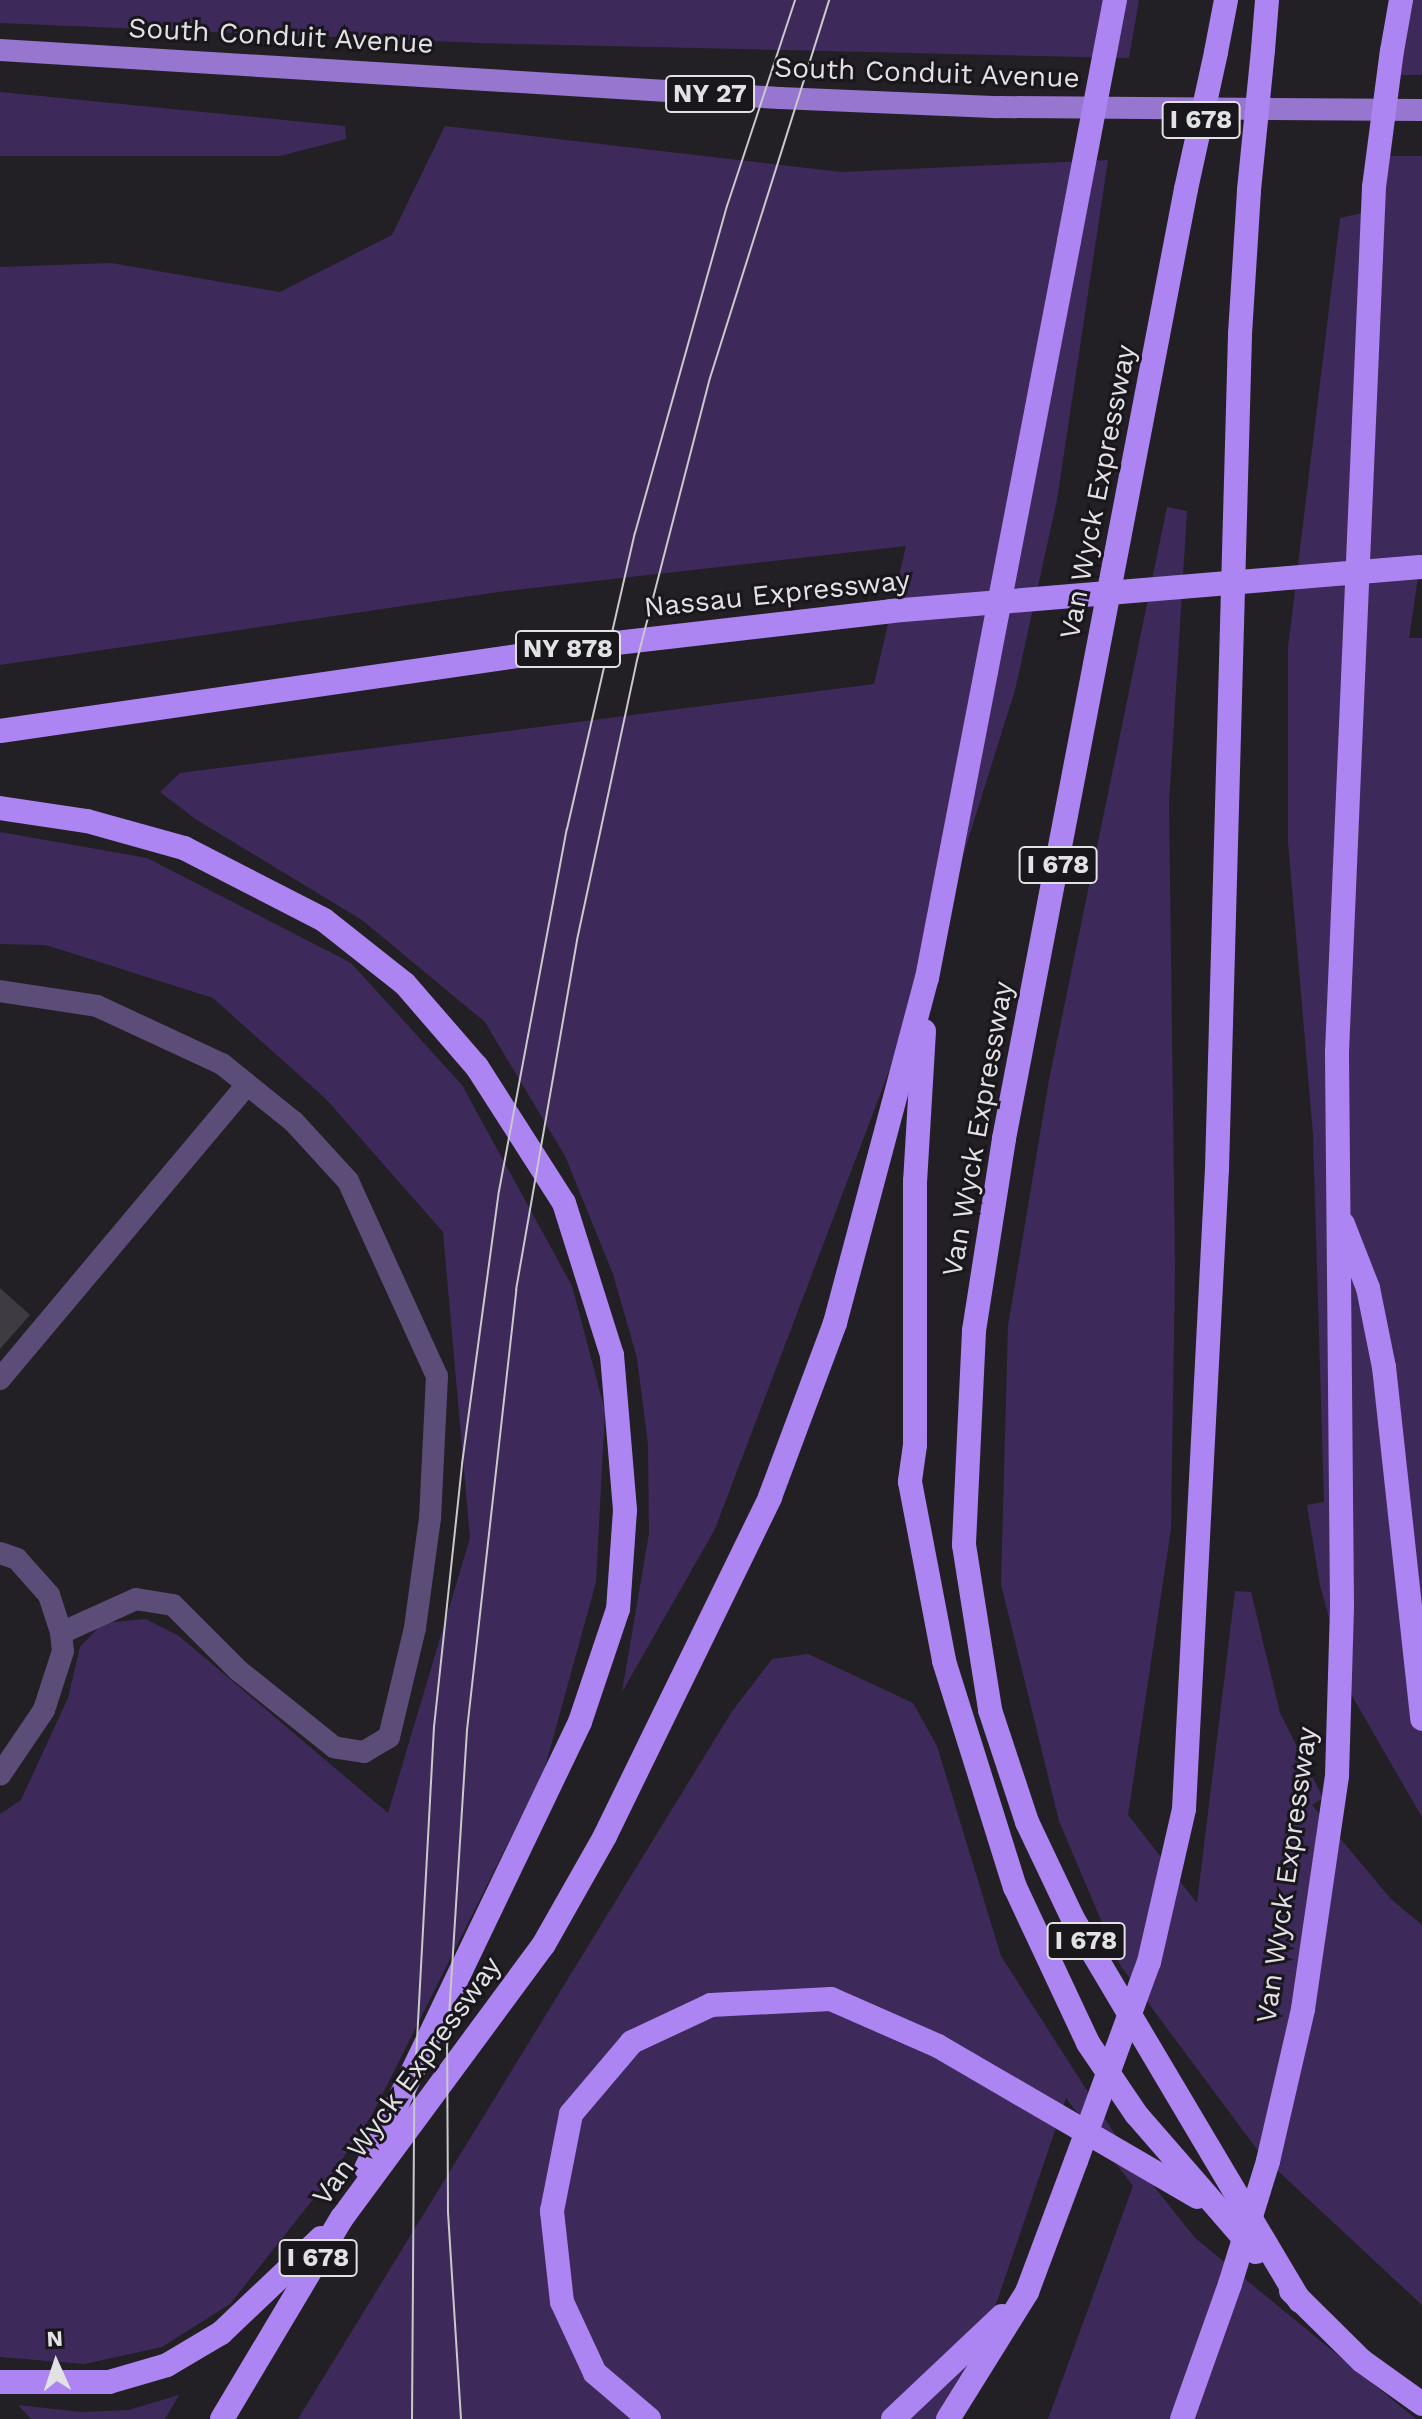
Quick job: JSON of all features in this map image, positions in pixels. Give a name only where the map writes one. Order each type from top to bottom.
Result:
[{"type":"highway","points":[[1115,0],[927,978],[915,1181],[915,1445],[910,1482],[930,1604],[988,1811],[1047,1963],[1088,2043],[1136,2114],[1300,2301],[1362,2361],[1422,2404]]},
{"type":"highway","name":"Van Wyck Expressway","points":[[1226,0],[1186,189],[1004,1139],[974,1331],[964,1545],[990,1710],[1027,1822],[1073,1919],[1300,2301]]},
{"type":"highway","points":[[948,2419],[1027,2292],[1149,1962],[1184,1809],[1217,1169],[1240,334],[1249,190],[1267,0]]},
{"type":"highway","name":"Van Wyck Expressway","points":[[1182,2419],[1230,2284],[1268,2161],[1303,2009],[1337,1776],[1342,1605],[1337,1052],[1374,187],[1401,0]]},
{"type":"highway","name":"Nassau Expressway","points":[[0,731],[519,655],[891,611],[1421,567]]},
{"type":"highway","points":[[0,808],[87,821],[184,848],[324,920],[405,984],[477,1067],[564,1203],[612,1355],[625,1510],[618,1609],[580,1722],[342,2218],[221,2333],[167,2365],[109,2382],[0,2382]]},
{"type":"highway","name":"Van Wyck Expressway","points":[[222,2419],[342,2218],[544,1944],[605,1836],[770,1497],[835,1323],[927,978]]},
{"type":"highway","points":[[1338,1210],[1368,1288],[1384,1367],[1422,1719]]},
{"type":"highway","points":[[649,2419],[595,2373],[562,2302],[552,2211],[571,2114],[632,2042],[711,2005],[831,1999],[938,2046],[1216,2208]]},
{"type":"highway","points":[[893,2419],[1027,2292]]},
{"type":"main road","name":"South Conduit Avenue","points":[[0,50],[796,99],[999,107],[1422,110]]},
{"type":"lane","points":[[0,991],[97,1006],[222,1064],[294,1122],[348,1181],[437,1376],[428,1533],[415,1628],[389,1737],[364,1752],[334,1747],[239,1671],[173,1605],[136,1599],[61,1633]]},
{"type":"lane","points":[[0,1379],[247,1085]]},
{"type":"lane","points":[[0,1553],[17,1559],[49,1595],[61,1633],[63,1651],[44,1710],[0,1775]]},
{"type":"shaded area","points":[[0,0],[1139,0],[1129,58],[480,43],[0,23]]},
{"type":"shaded area","points":[[1402,0],[1422,0],[1422,75],[1387,75]]},
{"type":"shaded area","points":[[0,92],[345,126],[346,139],[280,156],[0,156]]},
{"type":"shaded area","points":[[445,126],[842,172],[1108,160],[1057,500],[1015,690],[926,974],[715,1529],[622,1692],[649,1533],[648,1445],[637,1358],[613,1274],[565,1156],[485,1022],[362,920],[197,820],[160,792],[180,773],[874,684],[906,546],[505,591],[0,665],[0,267],[111,263],[280,292],[392,235]]},
{"type":"shaded area","points":[[1376,156],[1422,156],[1422,551],[1409,638],[1422,638],[1422,1817],[1351,1694],[1320,1586],[1307,1505],[1324,1502],[1313,1134],[1288,842],[1288,648],[1340,218],[1371,211]]},
{"type":"shaded area","points":[[1167,507],[1187,511],[1169,803],[1175,1266],[1171,1529],[1128,1815],[1197,1903],[1235,1591],[1251,1592],[1280,1713],[1323,1798],[1312,1805],[1391,1899],[1422,1925],[1422,2305],[1262,2156],[1120,1965],[1059,1821],[1001,1584],[1008,1326],[1049,1080]]},
{"type":"shaded area","points":[[0,832],[147,858],[351,963],[462,1085],[572,1286],[605,1411],[596,1582],[544,1771],[372,2115],[326,2183],[230,2304],[162,2347],[84,2364],[0,2357],[0,1814],[21,1800],[68,1698],[80,1647],[103,1623],[146,1619],[179,1636],[388,1813],[470,1538],[443,1232],[326,1099],[213,998],[46,945],[0,944]]},
{"type":"shaded area","points":[[808,1654],[913,1703],[937,1746],[1001,1956],[1125,2150],[1195,2238],[1416,2419],[1048,2419],[1133,2186],[1066,2098],[957,2419],[298,2419],[731,1713],[772,1659]]},
{"type":"shaded area","points":[[179,2395],[165,2419],[31,2419],[18,2405],[81,2412],[129,2410]]},
{"type":"building","points":[[0,1288],[30,1315],[0,1349]]},
{"type":"tram line","points":[[412,2419],[414,2096],[434,1727],[462,1464],[499,1191],[567,829],[635,533],[727,206],[795,0]]},
{"type":"tram line","points":[[461,2419],[448,2213],[447,2048],[467,1730],[516,1290],[577,940],[637,660],[710,378],[829,0]]}]
